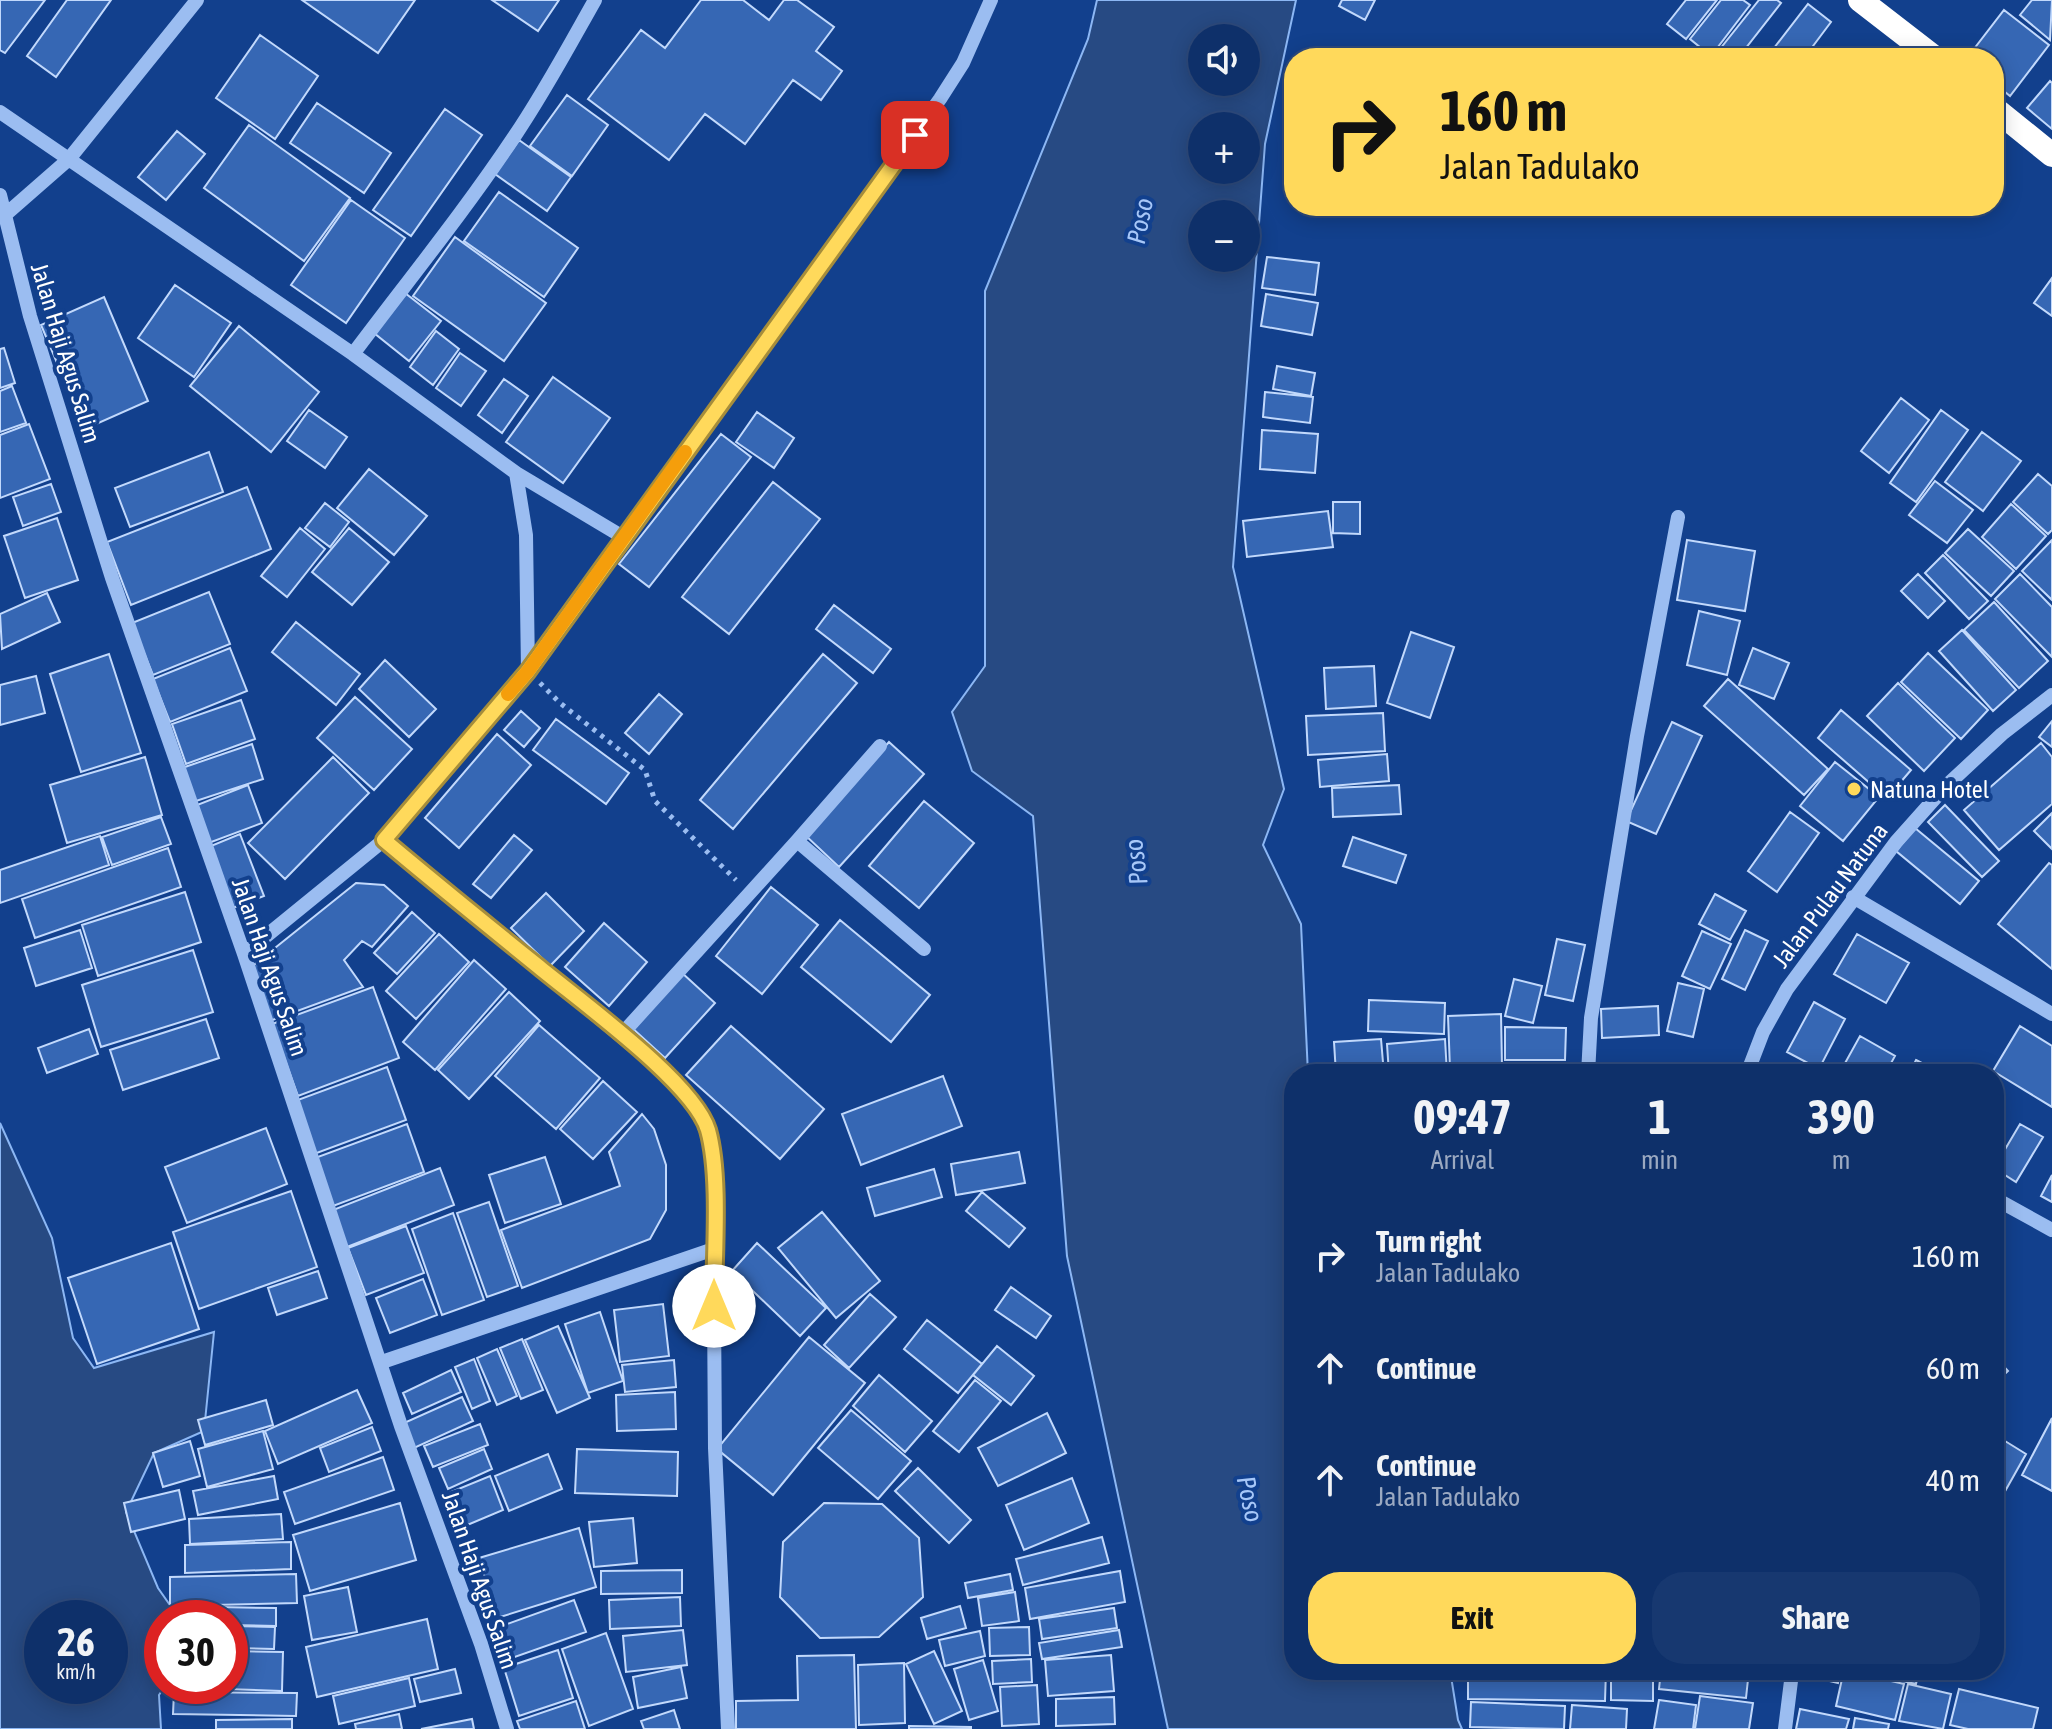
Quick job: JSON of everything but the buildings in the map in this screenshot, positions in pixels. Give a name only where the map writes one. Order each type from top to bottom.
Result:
[{"type":"highway","points":[[1860,0],[1922,48]]},
{"type":"highway","points":[[2004,116],[2052,155]]},
{"type":"street","points":[[5,215],[69,159],[197,0]]},
{"type":"street","points":[[353,354],[514,137],[546,88],[595,0]]},
{"type":"street","points":[[244,954],[384,840],[528,671],[940,99],[963,63],[991,0]]},
{"type":"street","points":[[0,112],[353,354],[516,473],[623,537]]},
{"type":"street","name":"Jalan Haji Agus Salim","points":[[0,195],[30,316],[112,578],[244,954],[401,1426],[481,1644],[507,1729]]},
{"type":"street","points":[[516,473],[526,535],[528,671]]},
{"type":"street","points":[[1588,1064],[1596,987],[1637,736],[1678,517]]},
{"type":"street","name":"Jalan Pulau Natuna","points":[[1756,1064],[1773,1010],[1813,950],[1896,842],[1945,787],[2002,734],[2052,695]]},
{"type":"street","points":[[621,1035],[880,746]]},
{"type":"street","points":[[384,840],[669,1076],[695,1105],[707,1128],[713,1159],[715,1448],[728,1729]]},
{"type":"street","points":[[797,841],[924,949]]},
{"type":"street","points":[[1853,897],[2052,1014]]},
{"type":"street","points":[[2004,1204],[2052,1230]]},
{"type":"street","points":[[382,1362],[714,1249]]},
{"type":"street","points":[[1785,1729],[1791,1681]]},
{"type":"path","points":[[528,671],[560,703],[645,770],[655,801],[749,893]]},
{"type":"water","name":"Poso","points":[[1097,0],[1296,0],[1265,144],[1260,210],[1260,200],[1188,200],[1188,272],[1255,272],[1233,567],[1284,789],[1263,845],[1301,924],[1308,1064],[1284,1064],[1284,1680],[1452,1680],[1462,1729],[1168,1729],[1067,1256],[1033,816],[972,771],[952,712],[985,666],[985,291],[1088,39]]},
{"type":"water","points":[[0,1123],[52,1238],[73,1338],[94,1368],[214,1332],[204,1431],[154,1453],[126,1512],[158,1588],[166,1600],[144,1600],[144,1704],[160,1704],[161,1729],[0,1729]]},
{"type":"slow traffic","points":[[508,694],[528,671],[685,452]]},
{"type":"place","name":"Natuna Hotel","points":[[1854,789]]},
{"type":"route","points":[[714,1306],[713,1159],[707,1128],[695,1105],[669,1076],[621,1035],[384,840],[528,671],[915,135]]}]
